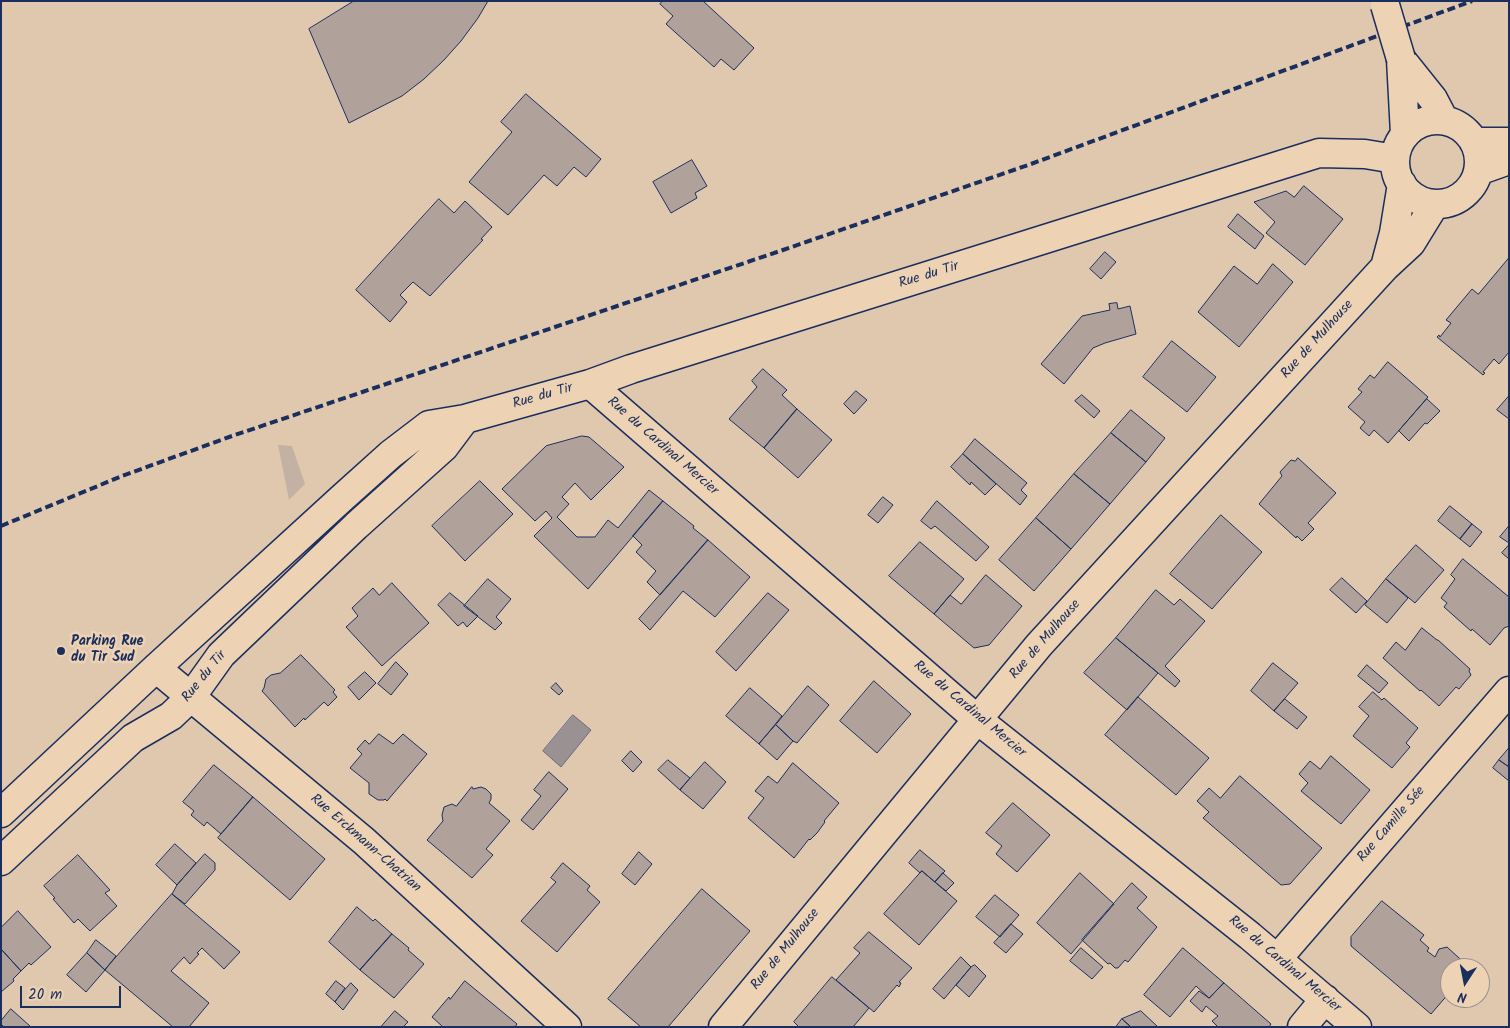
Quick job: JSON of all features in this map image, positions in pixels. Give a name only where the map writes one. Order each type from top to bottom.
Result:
[{"type":"street","points":[[1384,3],[1401,59],[1406,134]]},
{"type":"street","points":[[1401,59],[1433,99],[1444,120]]},
{"type":"street","points":[[1430,120],[1444,120],[1462,128],[1474,142],[1478,156],[1478,171],[1472,184],[1462,195],[1449,202],[1435,204],[1422,201],[1411,194],[1399,172],[1398,146],[1406,134],[1416,125],[1430,120]]},
{"type":"street","points":[[1474,142],[1509,142]]},
{"type":"street","name":"Rue du Tir","points":[[1,813],[156,668],[391,454],[429,425],[465,419],[590,384],[1320,153],[1366,154],[1399,172]]},
{"type":"street","points":[[1478,171],[1509,160]]},
{"type":"street","name":"Rue de Mulhouse","points":[[1385,267],[1394,233],[1399,172]]},
{"type":"street","name":"Rue de Mulhouse","points":[[723,1027],[1039,645],[1385,267],[1411,243],[1435,204]]},
{"type":"street","name":"Rue du Cardinal Mercier","points":[[590,384],[978,720],[1212,906],[1357,1027]]},
{"type":"street","name":"Rue du Tir","points":[[1,861],[133,738],[171,716],[191,697],[221,655],[356,526],[444,447],[465,419]]},
{"type":"street","name":"Rue Erckmann-Chatrian","points":[[156,668],[364,841],[566,1027]]},
{"type":"street","name":"Rue Camille Sée","points":[[1277,959],[1509,691]]},
{"type":"street","points":[[1302,1027],[1325,1000]]},
{"type":"shaded area","points":[[278,445],[292,446],[305,484],[289,500]]},
{"type":"shaded area","points":[[573,715],[591,730],[561,767],[543,751]]},
{"type":"building","points":[[354,1],[488,1],[461,41],[424,79],[402,96],[349,123],[309,29]]},
{"type":"building","points":[[663,1],[703,1],[754,48],[734,70],[721,59],[714,67],[666,24],[673,16],[660,4]]},
{"type":"building","points":[[526,94],[601,159],[586,177],[574,167],[557,186],[544,175],[508,215],[469,182],[512,132],[501,122]]},
{"type":"building","points":[[692,160],[707,186],[695,193],[697,198],[671,213],[653,182]]},
{"type":"building","points":[[1304,186],[1343,219],[1305,265],[1266,233],[1275,222],[1254,202],[1286,191],[1294,197]]},
{"type":"building","points":[[439,199],[454,213],[465,201],[492,227],[481,239],[483,240],[430,296],[413,282],[400,295],[407,302],[390,322],[356,290]]},
{"type":"building","points":[[1238,214],[1264,236],[1255,249],[1228,227]]},
{"type":"building","points":[[1105,252],[1116,262],[1101,279],[1090,269]]},
{"type":"building","points":[[1509,258],[1509,352],[1499,364],[1494,359],[1483,372],[1485,373],[1483,375],[1437,337],[1439,335],[1440,337],[1451,323],[1446,320],[1472,289],[1478,294]]},
{"type":"building","points":[[1273,264],[1293,282],[1239,347],[1198,312],[1234,266],[1257,284]]},
{"type":"building","points":[[1117,303],[1118,309],[1130,306],[1136,334],[1093,348],[1064,384],[1041,364],[1082,316],[1110,310],[1109,304]]},
{"type":"building","points":[[1172,341],[1216,377],[1187,412],[1143,377]]},
{"type":"building","points":[[1388,362],[1428,397],[1388,443],[1374,430],[1369,436],[1360,428],[1365,422],[1348,407],[1362,392],[1358,389],[1370,375],[1374,378]]},
{"type":"building","points":[[763,369],[787,390],[782,395],[797,409],[764,448],[729,419],[757,387],[752,381]]},
{"type":"building","points":[[856,391],[867,400],[854,414],[844,404]]},
{"type":"building","points":[[1082,395],[1100,411],[1094,418],[1075,401]]},
{"type":"building","points":[[1509,396],[1509,419],[1497,410]]},
{"type":"building","points":[[1427,399],[1440,411],[1427,424],[1425,423],[1409,441],[1399,431]]},
{"type":"building","points":[[797,409],[832,440],[798,478],[764,448]]},
{"type":"building","points":[[1131,410],[1165,438],[1146,462],[1111,433]]},
{"type":"building","points":[[1111,433],[1146,462],[1110,504],[1074,474]]},
{"type":"building","points":[[582,436],[589,437],[624,467],[591,500],[575,483],[562,497],[569,504],[557,517],[577,537],[595,537],[608,520],[618,528],[649,490],[663,501],[588,589],[534,536],[552,518],[546,511],[535,521],[502,489],[546,446]]},
{"type":"building","points":[[975,439],[1027,483],[1021,490],[1027,496],[1020,505],[963,454]]},
{"type":"building","points":[[963,454],[996,484],[985,495],[971,482],[970,485],[951,467]]},
{"type":"building","points":[[1298,458],[1336,493],[1308,523],[1314,529],[1302,541],[1297,536],[1296,538],[1259,504],[1282,476],[1280,472],[1291,460],[1295,461]]},
{"type":"building","points":[[1074,474],[1110,504],[1071,549],[1036,518]]},
{"type":"building","points":[[480,481],[513,514],[465,561],[432,526]]},
{"type":"building","points":[[883,497],[893,505],[878,523],[868,515]]},
{"type":"building","points":[[663,501],[708,540],[660,595],[647,582],[656,571],[636,552],[642,545],[633,536]]},
{"type":"building","points":[[937,501],[989,547],[976,561],[935,526],[931,529],[921,521]]},
{"type":"building","points":[[1450,506],[1472,524],[1460,539],[1438,521]]},
{"type":"building","points":[[1221,515],[1262,552],[1212,609],[1170,574]]},
{"type":"building","points":[[1036,518],[1071,549],[1034,591],[999,560]]},
{"type":"building","points":[[1472,524],[1482,532],[1470,547],[1460,539]]},
{"type":"building","points":[[1509,526],[1509,543],[1500,537]]},
{"type":"building","points":[[708,540],[750,577],[715,617],[683,591],[650,630],[639,619]]},
{"type":"building","points":[[920,542],[964,579],[934,614],[889,576]]},
{"type":"building","points":[[1416,545],[1444,570],[1415,603],[1386,579]]},
{"type":"building","points":[[1509,545],[1509,559],[1502,553]]},
{"type":"building","points":[[1463,559],[1509,597],[1509,626],[1504,628],[1490,645],[1444,607],[1447,603],[1441,598],[1455,579],[1451,575]]},
{"type":"building","points":[[986,575],[1022,606],[989,645],[974,648],[934,614],[950,595],[961,604]]},
{"type":"building","points":[[1342,578],[1367,601],[1356,613],[1330,590]]},
{"type":"building","points":[[488,579],[511,599],[496,617],[502,623],[495,630],[464,606]]},
{"type":"building","points":[[1386,579],[1408,598],[1387,623],[1365,605]]},
{"type":"building","points":[[392,583],[429,623],[382,666],[346,627],[358,616],[352,608],[373,588],[379,595]]},
{"type":"building","points":[[1156,590],[1174,605],[1180,599],[1205,621],[1165,666],[1180,681],[1175,687],[1116,638]]},
{"type":"building","points":[[450,593],[478,616],[467,627],[463,622],[458,626],[438,605]]},
{"type":"building","points":[[768,593],[789,610],[736,671],[716,652]]},
{"type":"building","points":[[1422,628],[1470,669],[1471,675],[1459,689],[1456,687],[1439,706],[1383,658],[1396,642],[1405,650]]},
{"type":"building","points":[[1116,638],[1158,673],[1127,710],[1084,673]]},
{"type":"building","points":[[301,655],[335,690],[333,692],[337,697],[328,706],[324,702],[295,727],[262,691],[266,679],[271,675],[280,673]]},
{"type":"building","points":[[396,662],[408,674],[391,695],[378,684]]},
{"type":"building","points":[[1273,663],[1298,683],[1274,711],[1251,691]]},
{"type":"building","points":[[1367,665],[1388,683],[1379,693],[1358,676]]},
{"type":"building","points":[[365,672],[376,683],[359,700],[348,687]]},
{"type":"building","points":[[874,681],[911,714],[877,753],[840,721]]},
{"type":"building","points":[[556,683],[563,691],[559,695],[551,688]]},
{"type":"building","points":[[808,686],[829,705],[797,743],[776,725]]},
{"type":"building","points":[[750,688],[782,716],[759,744],[726,716]]},
{"type":"building","points":[[1373,692],[1382,700],[1384,698],[1418,728],[1406,743],[1410,747],[1392,768],[1353,736],[1369,716],[1359,707]]},
{"type":"building","points":[[1138,697],[1209,758],[1176,795],[1105,735]]},
{"type":"building","points":[[1285,699],[1307,717],[1297,729],[1274,711]]},
{"type":"building","points":[[776,725],[793,741],[777,760],[759,744]]},
{"type":"building","points":[[379,734],[393,744],[403,734],[427,754],[387,801],[385,799],[378,800],[369,794],[369,783],[350,768],[362,754],[357,749],[365,740],[369,744]]},
{"type":"building","points":[[1509,748],[1509,767],[1499,760]]},
{"type":"building","points":[[631,751],[642,762],[633,772],[622,761]]},
{"type":"building","points":[[1331,756],[1370,790],[1341,824],[1301,791],[1308,783],[1299,774],[1310,761],[1320,769]]},
{"type":"building","points":[[668,760],[690,778],[680,790],[658,770]]},
{"type":"building","points":[[1499,760],[1509,767],[1509,781],[1493,768]]},
{"type":"building","points":[[705,762],[726,782],[703,809],[680,790]]},
{"type":"building","points":[[793,763],[839,803],[817,833],[809,839],[794,858],[748,818],[764,798],[755,791],[768,776],[777,783]]},
{"type":"building","points":[[214,765],[253,797],[221,834],[207,822],[204,826],[191,815],[194,811],[183,802]]},
{"type":"building","points":[[549,772],[568,789],[533,830],[521,820],[541,796],[534,790]]},
{"type":"building","points":[[1240,776],[1322,848],[1290,884],[1281,885],[1203,818],[1209,812],[1197,801],[1209,788],[1220,798]]},
{"type":"building","points":[[472,787],[473,789],[481,787],[486,789],[491,794],[489,803],[510,821],[486,849],[493,855],[472,878],[427,840],[443,821],[444,807],[452,804],[456,806]]},
{"type":"building","points":[[253,797],[325,859],[290,900],[218,838]]},
{"type":"building","points":[[1013,803],[1050,835],[1017,872],[996,854],[1002,846],[986,833]]},
{"type":"building","points":[[175,844],[196,863],[177,885],[156,865]]},
{"type":"building","points":[[920,850],[945,871],[935,882],[922,871],[920,873],[909,863]]},
{"type":"building","points":[[639,852],[652,864],[635,885],[622,874]]},
{"type":"building","points":[[205,854],[215,863],[215,870],[185,904],[172,894],[177,885]]},
{"type":"building","points":[[78,855],[110,890],[105,893],[117,906],[90,931],[78,919],[74,923],[44,886]]},
{"type":"building","points":[[563,863],[590,886],[587,890],[600,902],[557,952],[521,921],[556,882],[551,878]]},
{"type":"building","points":[[922,871],[957,901],[919,945],[884,914]]},
{"type":"building","points":[[943,873],[954,883],[946,891],[935,882]]},
{"type":"building","points":[[1080,873],[1114,904],[1071,954],[1037,923]]},
{"type":"building","points":[[1132,883],[1147,897],[1137,908],[1157,927],[1128,962],[1125,960],[1118,968],[1115,968],[1082,940]]},
{"type":"building","points":[[702,889],[750,931],[668,1027],[641,1027],[608,999]]},
{"type":"building","points":[[172,894],[240,952],[224,969],[202,948],[190,964],[184,957],[171,971],[209,1003],[189,1027],[173,1027],[105,970]]},
{"type":"building","points":[[995,895],[1019,915],[1000,937],[976,917]]},
{"type":"building","points":[[1382,901],[1424,935],[1420,940],[1429,948],[1427,951],[1435,957],[1439,949],[1447,947],[1459,958],[1440,958],[1440,1004],[1431,1014],[1351,946],[1351,937]]},
{"type":"building","points":[[357,907],[392,934],[360,970],[329,942]]},
{"type":"building","points":[[18,911],[51,947],[31,965],[29,963],[21,971],[1,949],[1,925]]},
{"type":"building","points":[[1011,924],[1023,934],[1006,953],[994,943]]},
{"type":"building","points":[[869,932],[912,968],[899,982],[901,983],[899,987],[897,985],[874,1012],[836,980],[860,953],[854,948]]},
{"type":"building","points":[[392,934],[424,964],[394,998],[360,970]]},
{"type":"building","points":[[96,940],[116,956],[105,970],[87,953]]},
{"type":"building","points":[[1081,948],[1103,967],[1092,979],[1070,961]]},
{"type":"building","points":[[1183,948],[1224,983],[1209,998],[1196,986],[1170,1017],[1144,995]]},
{"type":"building","points":[[1,949],[21,971],[13,979],[14,981],[1,992]]},
{"type":"building","points":[[87,953],[105,970],[86,992],[67,975]]},
{"type":"building","points":[[961,957],[971,967],[944,999],[933,989]]},
{"type":"building","points":[[975,965],[986,976],[969,997],[956,985],[971,967]]},
{"type":"building","points":[[832,977],[869,1008],[853,1027],[799,1027],[794,1022]]},
{"type":"building","points":[[336,981],[345,988],[335,1002],[326,994]]},
{"type":"building","points":[[465,981],[517,1024],[515,1027],[443,1027],[432,1017]]},
{"type":"building","points":[[351,983],[358,990],[343,1010],[335,1002]]},
{"type":"building","points":[[1224,983],[1271,1024],[1269,1027],[1218,1027],[1212,1021],[1218,1016],[1206,1006],[1202,1012],[1190,1001],[1199,991],[1209,998]]},
{"type":"building","points":[[11,1009],[31,1027],[4,1027],[1,1021]]},
{"type":"building","points":[[395,1011],[408,1022],[403,1027],[381,1027]]},
{"type":"building","points":[[1141,1011],[1158,1027],[1131,1027],[1122,1019]]},
{"type":"building","points":[[1122,1019],[1131,1027],[1116,1027]]},
{"type":"railway","points":[[1,526],[122,476],[232,436],[1031,164],[1472,1]]},
{"type":"place","name":"Parking Rue du Tir Sud","points":[[61,651]]}]
